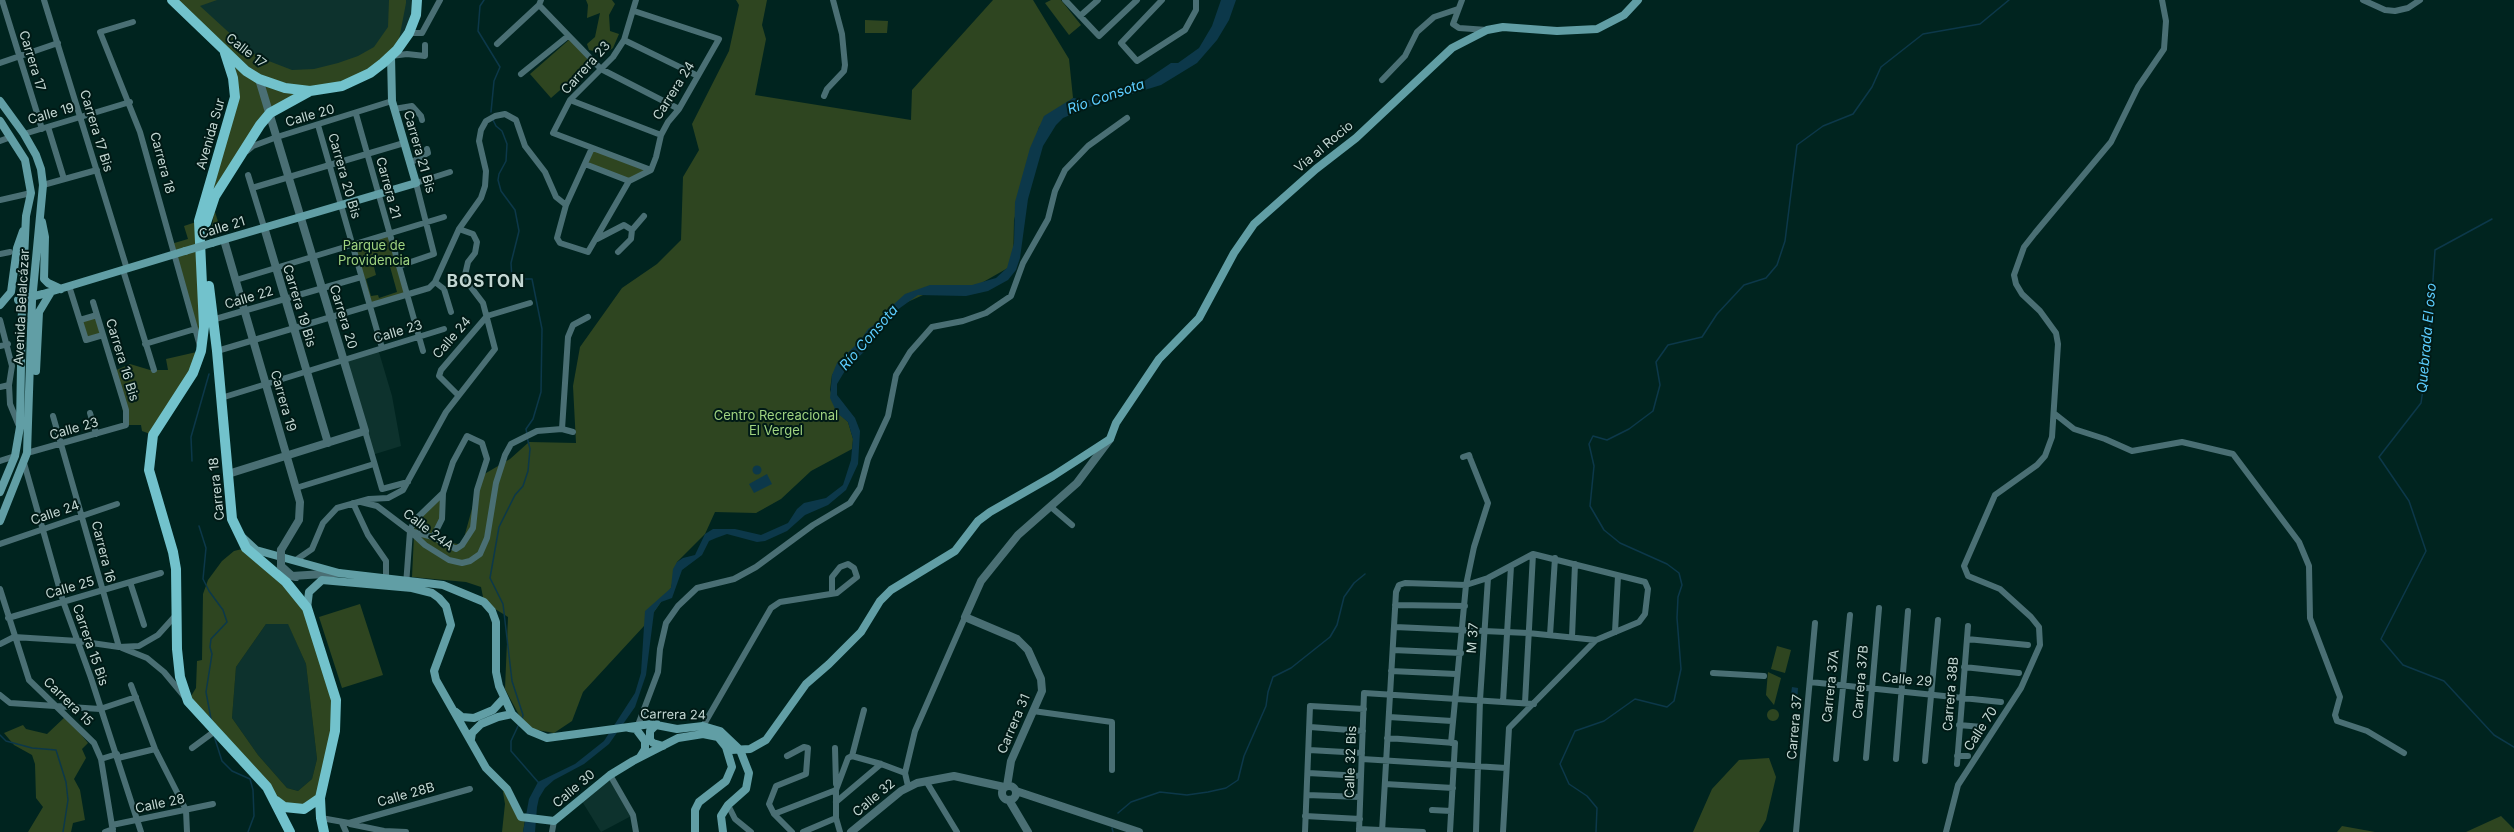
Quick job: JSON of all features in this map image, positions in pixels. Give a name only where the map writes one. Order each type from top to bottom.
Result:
[{"type":"main road","name":"Calle 17","points":[[172,0],[225,53],[259,79],[285,88],[310,91],[342,86],[356,81],[370,73],[391,56],[409,33],[416,15],[418,0]]},
{"type":"main road","name":"Via al Rocio","points":[[1110,439],[1116,423],[1159,359],[1199,318],[1234,253],[1254,224],[1316,169],[1356,138],[1446,53],[1486,30],[1503,27],[1557,31],[1597,29],[1624,15],[1638,0]]},
{"type":"main road","name":"Avenida Sur","points":[[201,356],[204,328],[199,221],[234,106],[233,78],[225,53]]},
{"type":"main road","name":"Carrera 21 Bis","points":[[391,56],[393,105],[416,183]]},
{"type":"main road","name":"Avenida Sur","points":[[215,196],[237,158],[260,124],[270,113],[310,91]]},
{"type":"main road","name":"Avenida Belalcázar","points":[[0,101],[24,134],[41,169],[43,185],[32,301],[30,410],[27,453],[0,520]]},
{"type":"main road","name":"Avenida Belalcázar","points":[[0,121],[25,160],[29,172],[31,193],[26,216],[20,427],[15,456],[0,492]]},
{"type":"main road","name":"Calle 21","points":[[0,305],[47,293],[186,252],[264,227],[416,183]]},
{"type":"main road","name":"Carrera 18","points":[[215,196],[209,211],[205,230],[212,320],[217,351],[232,519],[246,548],[286,582],[307,608],[334,694],[337,712],[320,798],[320,818],[324,832]]},
{"type":"main road","points":[[40,214],[45,237],[44,279],[65,287]]},
{"type":"main road","points":[[0,305],[12,292],[17,248],[26,216]]},
{"type":"main road","points":[[30,410],[35,389],[39,312],[47,293]]},
{"type":"main road","points":[[218,364],[210,358],[201,356],[153,435],[149,470],[173,552],[180,677],[188,701],[247,763],[276,801],[290,832]]},
{"type":"main road","points":[[726,747],[731,750],[750,750],[766,740],[806,684],[830,664],[861,632],[880,601],[891,590],[955,551],[978,521],[990,512],[1053,476],[1110,439]]},
{"type":"main road","points":[[237,532],[256,550],[339,573],[386,579],[432,593],[446,606],[450,615],[450,630],[434,670],[439,689],[454,710],[486,768],[508,790],[521,817],[544,821],[554,821]]},
{"type":"main road","points":[[307,608],[309,592],[322,580],[371,585],[406,584]]},
{"type":"main road","name":"Carrera 24","points":[[406,584],[442,585],[477,597],[492,611],[497,633],[496,672],[504,698],[512,714],[530,732],[547,738],[629,728],[638,725],[657,724],[677,728],[703,726],[720,731],[740,750],[749,773],[746,788],[728,805],[720,816],[723,832]]},
{"type":"main road","points":[[454,710],[462,717],[474,718],[493,710],[504,698]]},
{"type":"main road","points":[[471,739],[472,733],[481,724],[498,717],[512,714]]},
{"type":"main road","points":[[657,724],[650,731],[650,740],[653,743],[663,746]]},
{"type":"main road","points":[[629,728],[636,729],[645,741],[644,749],[639,758]]},
{"type":"main road","name":"Carrera 24","points":[[610,775],[678,738],[703,734],[718,738],[726,747]]},
{"type":"main road","points":[[695,832],[695,810],[698,802],[726,781],[730,775],[732,767],[726,747]]},
{"type":"main road","name":"Calle 30","points":[[554,821],[610,775]]},
{"type":"main road","points":[[276,801],[289,808],[304,809],[320,798]]},
{"type":"street","name":"Carrera 17","points":[[2,0],[42,129]]},
{"type":"street","name":"Carrera 17 Bis","points":[[44,0],[97,170],[145,344],[154,370]]},
{"type":"street","points":[[409,33],[422,33],[440,0]]},
{"type":"street","name":"Carrera 23","points":[[592,148],[553,133],[570,100],[601,69],[624,40],[634,11],[636,0]]},
{"type":"street","points":[[824,96],[827,89],[844,71],[845,65],[842,34],[833,0]]},
{"type":"street","points":[[1065,0],[1099,36],[1133,2]]},
{"type":"street","points":[[1080,16],[1098,0]]},
{"type":"street","points":[[1162,0],[1121,43],[1137,61],[1185,30],[1196,10],[1196,0]]},
{"type":"street","points":[[1462,0],[1453,24],[1460,28],[1486,30]]},
{"type":"street","points":[[2162,0],[2166,21],[2164,49],[2138,87],[2111,142],[2024,247],[2014,275],[2016,284],[2022,294],[2040,311],[2056,334],[2058,344],[2055,414],[2074,429],[2105,439],[2132,451],[2182,442],[2233,454],[2299,542],[2309,566],[2310,618],[2340,697],[2335,715],[2337,721],[2367,731],[2404,753]]},
{"type":"street","points":[[2363,0],[2385,10],[2395,11],[2408,8],[2420,0]]},
{"type":"street","points":[[497,44],[540,3],[568,36],[601,69],[679,110]]},
{"type":"street","points":[[1382,80],[1405,56],[1417,32],[1434,17],[1458,9]]},
{"type":"street","name":"Carrera 24","points":[[634,11],[719,39],[679,110],[668,122],[661,135],[656,157],[651,170]]},
{"type":"street","name":"Carrera 18","points":[[133,22],[100,32],[130,102],[140,132],[195,329],[201,356]]},
{"type":"street","points":[[521,74],[568,36]]},
{"type":"street","points":[[624,40],[698,76]]},
{"type":"street","points":[[0,63],[58,43]]},
{"type":"street","points":[[391,56],[407,54],[425,56],[425,45]]},
{"type":"street","name":"Carrera 20","points":[[259,79],[382,489],[408,482]]},
{"type":"street","points":[[570,100],[661,135]]},
{"type":"street","name":"Calle 19","points":[[24,134],[130,102]]},
{"type":"street","name":"Calle 20","points":[[237,158],[253,146],[277,137],[393,105],[412,106],[421,116],[422,120]]},
{"type":"street","name":"Carrera 21","points":[[356,114],[423,351]]},
{"type":"street","points":[[217,351],[293,330],[429,288],[435,282],[459,229],[482,194],[486,171],[480,137],[486,121],[495,116],[505,114],[516,120],[525,146],[545,172],[556,197],[566,205]]},
{"type":"street","points":[[638,725],[658,672],[660,649],[666,623],[678,606],[697,588],[734,579],[756,567],[813,525],[850,503],[860,488],[868,459],[888,416],[896,375],[910,352],[932,327],[963,321],[986,313],[1011,296],[1023,263],[1048,219],[1054,191],[1065,170],[1088,146],[1127,118]]},
{"type":"street","name":"Carrera 20 Bis","points":[[318,125],[382,348]]},
{"type":"street","points":[[48,127],[64,179]]},
{"type":"street","points":[[0,141],[11,137]]},
{"type":"street","points":[[252,188],[404,143]]},
{"type":"street","points":[[592,148],[651,170],[629,181],[597,239],[588,252],[560,243],[557,238],[566,205],[592,148]]},
{"type":"street","points":[[410,163],[428,153],[428,149]]},
{"type":"street","points":[[585,164],[629,181]]},
{"type":"street","points":[[43,185],[97,170]]},
{"type":"street","name":"Calle 21","points":[[416,183],[450,172]]},
{"type":"street","name":"Carrera 19 Bis","points":[[248,175],[293,330],[328,443]]},
{"type":"street","name":"Carrera 21 Bis","points":[[399,266],[434,254],[416,183]]},
{"type":"street","points":[[0,200],[31,193]]},
{"type":"street","points":[[618,252],[631,239],[632,230],[644,216]]},
{"type":"street","points":[[236,280],[389,235],[444,217]]},
{"type":"street","points":[[597,239],[624,225],[632,230]]},
{"type":"street","points":[[296,560],[312,549],[328,516],[337,508],[356,502],[388,498],[403,490],[446,412],[495,349],[483,303],[467,282],[465,275],[468,262],[475,253],[478,242],[473,234],[459,229]]},
{"type":"street","name":"Carrera 19","points":[[224,240],[296,488],[301,510],[299,520],[281,550],[283,568],[292,576]]},
{"type":"street","points":[[0,254],[10,252]]},
{"type":"street","name":"Calle 22","points":[[212,320],[322,287],[361,277]]},
{"type":"street","points":[[435,282],[444,289],[451,312]]},
{"type":"street","points":[[65,287],[80,320],[86,340],[103,335]]},
{"type":"street","name":"Carrera 16 Bis","points":[[93,302],[126,410],[126,425]]},
{"type":"street","points":[[487,316],[530,304]]},
{"type":"street","points":[[80,320],[97,315]]},
{"type":"street","name":"Calle 24","points":[[458,395],[439,376],[441,370],[487,316]]},
{"type":"street","points":[[562,429],[568,337],[573,325],[588,317]]},
{"type":"street","points":[[0,320],[8,344],[12,366],[9,385],[10,404],[20,427]]},
{"type":"street","points":[[145,344],[195,329]]},
{"type":"street","name":"Calle 23","points":[[221,398],[420,336],[444,330]]},
{"type":"street","points":[[0,346],[8,344]]},
{"type":"street","points":[[0,387],[9,385]]},
{"type":"street","points":[[90,413],[96,434]]},
{"type":"street","name":"Calle 70","points":[[1946,832],[1958,785],[2021,688],[2040,640],[2039,627],[2031,618],[2000,589],[1968,576],[1964,566],[1995,495],[2036,465],[2045,456],[2052,437],[2055,414]]},
{"type":"street","name":"Carrera 16","points":[[53,416],[82,516],[101,591],[119,647]]},
{"type":"street","name":"Calle 23","points":[[27,453],[61,445],[126,425]]},
{"type":"street","name":"Calle 24A","points":[[356,502],[377,506],[410,531],[424,545],[449,560],[462,563],[477,557],[486,538],[496,483],[505,455],[511,444],[537,431],[562,429],[573,432]]},
{"type":"street","points":[[228,474],[365,431]]},
{"type":"street","points":[[410,531],[433,537],[456,549],[462,545],[473,528],[477,490],[486,459],[482,443],[467,436],[453,462],[443,493],[442,519],[433,537]]},
{"type":"street","points":[[908,786],[905,773],[919,719],[981,580],[1018,535],[1051,508],[1085,474],[1110,439]]},
{"type":"street","points":[[1451,743],[1456,674],[1458,658],[1461,653],[1466,584],[1474,547],[1488,503],[1473,474],[1469,455],[1463,457]]},
{"type":"street","points":[[0,461],[15,456]]},
{"type":"street","name":"Carrera 15 Bis","points":[[24,463],[44,529],[63,601],[117,756],[141,832]]},
{"type":"street","points":[[296,488],[374,464]]},
{"type":"street","points":[[406,584],[410,531],[414,521],[443,493]]},
{"type":"street","points":[[356,502],[368,535],[386,561],[386,579],[371,585]]},
{"type":"street","name":"Calle 24","points":[[0,544],[117,504]]},
{"type":"street","points":[[1051,508],[1072,525]]},
{"type":"street","points":[[1525,703],[1533,554]]},
{"type":"street","points":[[1382,831],[1395,627],[1395,605],[1396,592],[1399,586],[1405,583],[1466,584],[1488,578],[1533,554],[1555,558],[1645,582],[1648,589],[1645,614],[1639,622],[1596,640],[1509,728],[1503,832]]},
{"type":"street","points":[[1550,635],[1555,558]]},
{"type":"street","points":[[703,726],[771,608],[780,602],[832,593],[843,590],[852,583],[856,577],[854,568],[848,564],[840,567],[832,577],[832,593]]},
{"type":"street","points":[[1572,637],[1575,564]]},
{"type":"street","points":[[1503,702],[1511,566]]},
{"type":"street","name":"Calle 25","points":[[8,618],[161,573]]},
{"type":"street","points":[[292,576],[339,573]]},
{"type":"street","points":[[292,576],[322,580]]},
{"type":"street","points":[[1615,632],[1618,576]]},
{"type":"street","name":"M 37","points":[[1476,832],[1480,700],[1488,578]]},
{"type":"street","points":[[130,582],[144,625]]},
{"type":"street","name":"Carrera 15","points":[[0,589],[14,637],[29,680],[94,743],[101,759],[113,829]]},
{"type":"street","points":[[1395,605],[1465,606]]},
{"type":"street","name":"Carrera 37B","points":[[1866,758],[1879,608]]},
{"type":"street","points":[[1896,759],[1900,691],[1908,611]]},
{"type":"street","points":[[0,644],[14,637],[78,641],[119,647],[139,646],[152,639],[176,615]]},
{"type":"street","name":"Carrera 37A","points":[[1836,759],[1850,615]]},
{"type":"street","name":"Carrera 31","points":[[965,617],[1017,639],[1028,650],[1041,679],[1042,691],[1019,739],[1009,791]]},
{"type":"street","points":[[1925,762],[1930,694],[1938,620]]},
{"type":"street","name":"Carrera 37","points":[[1796,832],[1815,623]]},
{"type":"street","name":"Carrera 38B","points":[[1957,764],[1961,697],[1968,626]]},
{"type":"street","points":[[1395,627],[1528,633],[1596,640]]},
{"type":"street","points":[[1967,639],[2028,645]]},
{"type":"street","points":[[119,647],[153,662],[164,672],[188,701]]},
{"type":"street","points":[[1393,650],[1461,653]]},
{"type":"street","points":[[1964,667],[2019,673]]},
{"type":"street","points":[[1391,671],[1456,674]]},
{"type":"street","points":[[1713,673],[1764,676]]},
{"type":"street","name":"Calle 29","points":[[1810,682],[2001,702]]},
{"type":"street","points":[[131,685],[155,749],[186,810],[187,832]]},
{"type":"street","name":"Calle 32 Bis","points":[[1359,831],[1364,693],[1390,694]]},
{"type":"street","points":[[1390,694],[1534,704]]},
{"type":"street","points":[[0,695],[10,703],[100,709],[136,697]]},
{"type":"street","points":[[1305,832],[1310,706],[1364,709]]},
{"type":"street","points":[[774,814],[836,788],[845,762],[852,756],[864,710]]},
{"type":"street","points":[[1034,710],[1112,722],[1112,770]]},
{"type":"street","points":[[1389,717],[1452,721]]},
{"type":"street","points":[[1959,725],[1982,727]]},
{"type":"street","points":[[1310,727],[1363,731]]},
{"type":"street","points":[[192,748],[215,731]]},
{"type":"street","points":[[1387,738],[1455,743],[1450,832]]},
{"type":"street","points":[[787,756],[804,747],[808,748],[808,769],[806,774],[776,786],[769,804],[774,814],[792,832]]},
{"type":"street","points":[[835,748],[836,818],[840,832]]},
{"type":"street","points":[[101,759],[155,749]]},
{"type":"street","points":[[1309,750],[1362,756],[1386,761],[1506,768]]},
{"type":"street","points":[[852,756],[881,764],[905,773]]},
{"type":"street","points":[[1957,756],[1968,756]]},
{"type":"street","points":[[836,802],[881,764]]},
{"type":"street","points":[[1308,773],[1361,776]]},
{"type":"street","points":[[610,775],[633,815],[636,832]]},
{"type":"street","name":"Calle 32","points":[[854,830],[908,786],[926,780],[954,776],[984,782],[1009,791]]},
{"type":"street","points":[[926,780],[957,832]]},
{"type":"street","points":[[1385,784],[1453,788]]},
{"type":"street","name":"Calle 28B","points":[[345,823],[470,789]]},
{"type":"street","points":[[1009,791],[1032,796],[1138,832]]},
{"type":"street","points":[[1009,791],[1016,812],[1028,832]]},
{"type":"street","points":[[1306,795],[1360,797]]},
{"type":"street","name":"Calle 28","points":[[105,832],[138,820],[213,804]]},
{"type":"street","points":[[728,805],[735,819],[751,832]]},
{"type":"street","points":[[1432,810],[1452,810]]},
{"type":"street","points":[[1305,816],[1360,819]]},
{"type":"street","name":"Calle 28B","points":[[320,818],[384,831],[406,832]]},
{"type":"street","points":[[803,832],[836,818]]},
{"type":"street","points":[[552,832],[554,821]]},
{"type":"street","points":[[345,823],[346,832]]},
{"type":"street","points":[[847,832],[854,830]]},
{"type":"street","points":[[1359,831],[1424,832]]},
{"type":"shaded area","points":[[172,0],[417,0],[409,33],[310,91]]},
{"type":"shaded area","points":[[378,349],[392,396],[401,446],[372,455],[344,360]]},
{"type":"shaded area","points":[[288,623],[306,664],[317,759],[312,779],[298,791],[287,788],[258,755],[232,718],[236,667],[266,624]]},
{"type":"shaded area","points":[[610,775],[633,815],[601,832],[580,798]]},
{"type":"green space","points":[[172,0],[217,0],[200,6],[248,50],[261,58],[292,70],[314,69],[338,63],[358,56],[374,47],[388,27],[389,0],[406,0],[406,3],[397,50],[383,63],[270,113],[211,199],[234,106],[225,53]]},
{"type":"green space","points":[[586,0],[612,0],[615,4],[609,15],[610,31],[619,34],[613,48],[606,53],[599,47],[594,51],[589,50],[587,44],[595,37],[600,13],[587,18],[588,5]]},
{"type":"green space","name":"Centro Recreacional El Vergel","points":[[736,0],[767,0],[762,25],[766,39],[755,95],[911,120],[912,90],[993,0],[1033,0],[1069,59],[1073,98],[1039,127],[1014,220],[1013,265],[971,289],[934,290],[890,310],[832,375],[830,390],[838,413],[848,422],[853,439],[852,449],[811,471],[781,499],[756,513],[715,512],[705,534],[677,562],[671,588],[644,626],[583,692],[572,721],[554,733],[526,728],[505,689],[508,617],[484,602],[481,587],[466,582],[412,577],[414,535],[462,545],[481,476],[510,459],[529,442],[576,443],[573,386],[580,347],[622,288],[657,264],[681,240],[683,177],[699,150],[692,124],[729,51],[739,5]]},
{"type":"green space","points":[[1051,0],[1061,0],[1081,25],[1069,35],[1045,3]]},
{"type":"green space","points":[[865,20],[888,21],[887,33],[865,33]]},
{"type":"green space","points":[[570,39],[591,63],[551,98],[530,74]]},
{"type":"green space","points":[[592,148],[651,170],[629,181],[585,164]]},
{"type":"green space","points":[[215,212],[221,231],[211,233],[214,213]]},
{"type":"green space","points":[[199,221],[201,351],[171,244],[188,239],[184,226]]},
{"type":"green space","name":"Parque de Providencia","points":[[389,235],[407,295],[370,306],[352,246]],"holes":[[[389,263],[397,292],[379,298],[378,295],[371,296],[366,279],[376,275],[374,267]]]},
{"type":"green space","points":[[97,315],[103,335],[86,340],[80,320]]},
{"type":"green space","points":[[201,351],[153,435],[142,431],[141,425],[126,425],[114,371],[130,364],[150,370],[168,370],[166,359]]},
{"type":"green space","points":[[443,493],[442,519],[433,537],[410,531],[414,521]]},
{"type":"green space","points":[[246,548],[301,601],[334,694],[335,731],[313,805],[284,807],[188,701],[196,688],[197,661],[202,660],[203,594],[208,580],[222,561],[234,551]],"holes":[[[266,624],[288,624],[306,664],[317,759],[312,779],[298,791],[287,788],[258,755],[232,718],[236,667]]]},
{"type":"green space","points":[[360,604],[383,675],[342,688],[319,617]]},
{"type":"green space","points":[[1777,646],[1791,650],[1785,673],[1771,669]]},
{"type":"green space","points":[[1768,672],[1781,678],[1774,705],[1766,695]]},
{"type":"green space","points":[[1771,709],[1775,709],[1779,715],[1775,721],[1771,721],[1767,717],[1767,713]]},
{"type":"green space","points":[[66,716],[88,743],[82,749],[86,758],[74,779],[80,790],[85,820],[73,823],[71,832],[28,832],[43,807],[36,798],[35,764],[32,755],[14,745],[4,733],[23,725],[26,729],[47,734]]},
{"type":"green space","points":[[1769,758],[1776,777],[1766,820],[1759,832],[1693,832],[1712,789],[1739,760]]},
{"type":"green space","points":[[502,786],[525,820],[523,832],[502,832],[505,804]]},
{"type":"green space","points":[[2501,816],[2514,829],[2514,832],[2466,832]]},
{"type":"green space","points":[[2342,826],[2375,832],[2337,832]]},
{"type":"water","name":"Río Consota","points":[[1221,0],[1236,0],[1229,20],[1217,40],[1197,63],[1161,85],[1089,107],[1063,118],[1056,125],[1043,146],[1028,199],[1020,258],[1016,270],[1008,280],[988,291],[966,296],[918,295],[886,318],[868,348],[846,369],[837,384],[837,395],[855,418],[860,431],[858,464],[846,490],[828,505],[805,515],[787,531],[765,541],[757,542],[727,534],[709,541],[702,555],[682,570],[672,598],[661,602],[654,612],[646,675],[635,707],[609,744],[584,764],[554,780],[545,788],[539,798],[535,832],[523,832],[529,799],[538,782],[575,764],[604,741],[635,693],[641,673],[645,611],[671,588],[673,569],[677,562],[683,558],[695,555],[705,534],[713,529],[735,529],[761,535],[788,523],[797,509],[804,503],[826,498],[843,485],[851,460],[853,439],[848,422],[837,413],[830,398],[832,375],[837,363],[860,341],[868,329],[880,321],[884,313],[905,294],[930,285],[972,285],[996,278],[1007,268],[1014,243],[1015,202],[1030,148],[1044,116],[1073,98],[1089,100],[1137,86],[1171,63],[1178,63],[1199,48],[1212,26]]},
{"type":"water","points":[[755,466],[759,466],[761,470],[759,474],[755,474],[753,472],[753,468]]},
{"type":"water","points":[[767,474],[772,484],[754,493],[749,484]]},
{"type":"water","points":[[1792,687],[1798,688],[1797,705],[1790,702]]},
{"type":"waterway","points":[[484,0],[480,6],[478,31],[500,67],[494,81],[491,112]]},
{"type":"waterway","points":[[1596,832],[1597,808],[1587,796],[1569,784],[1560,764],[1575,731],[1604,721],[1635,699],[1667,707],[1674,701],[1681,669],[1677,618],[1678,597],[1682,585],[1679,573],[1667,564],[1620,543],[1604,530],[1590,506],[1594,466],[1589,444],[1593,436],[1607,440],[1629,429],[1653,411],[1660,385],[1656,362],[1668,345],[1702,337],[1717,314],[1744,285],[1766,278],[1777,265],[1785,241],[1797,145],[1823,126],[1853,114],[1872,87],[1881,67],[1923,34],[1980,24],[2009,0]]},
{"type":"waterway","points":[[493,120],[496,126],[502,131],[507,144],[506,161],[499,174],[498,180],[501,191],[515,210],[519,231],[511,263],[512,279],[532,279],[542,329],[541,392],[533,419],[526,429],[527,434]]},
{"type":"waterway","name":"Quebrada El oso","points":[[2492,219],[2435,250],[2428,355],[2421,403],[2379,457],[2409,501],[2426,551],[2381,639],[2403,665],[2444,681],[2494,735],[2514,747]]},
{"type":"waterway","points":[[192,461],[191,437],[209,374]]},
{"type":"waterway","points":[[522,719],[523,715],[512,681],[503,604],[490,578],[499,527],[515,495],[523,486],[528,471],[530,449],[527,437]]},
{"type":"waterway","points":[[199,526],[206,548],[203,579],[209,591],[223,610],[227,622],[211,639],[210,647],[212,654],[206,692],[211,719]]},
{"type":"waterway","points":[[1118,813],[1131,802],[1160,792],[1187,795],[1208,792],[1226,788],[1238,780],[1244,756],[1266,706],[1268,692],[1273,677],[1291,668],[1330,637],[1337,625],[1344,597],[1354,583],[1365,574]]},
{"type":"waterway","points":[[519,724],[511,741],[511,751],[538,782]]},
{"type":"waterway","points":[[0,735],[6,741],[32,748],[56,750],[66,782],[68,800],[63,832]]},
{"type":"waterway","points":[[214,736],[222,761],[232,771],[250,779],[253,790],[254,816],[248,832]]},
{"type":"waterway","points":[[1112,828],[1113,832]]},
{"type":"district","name":"BOSTON","points":[[486,282]]}]
